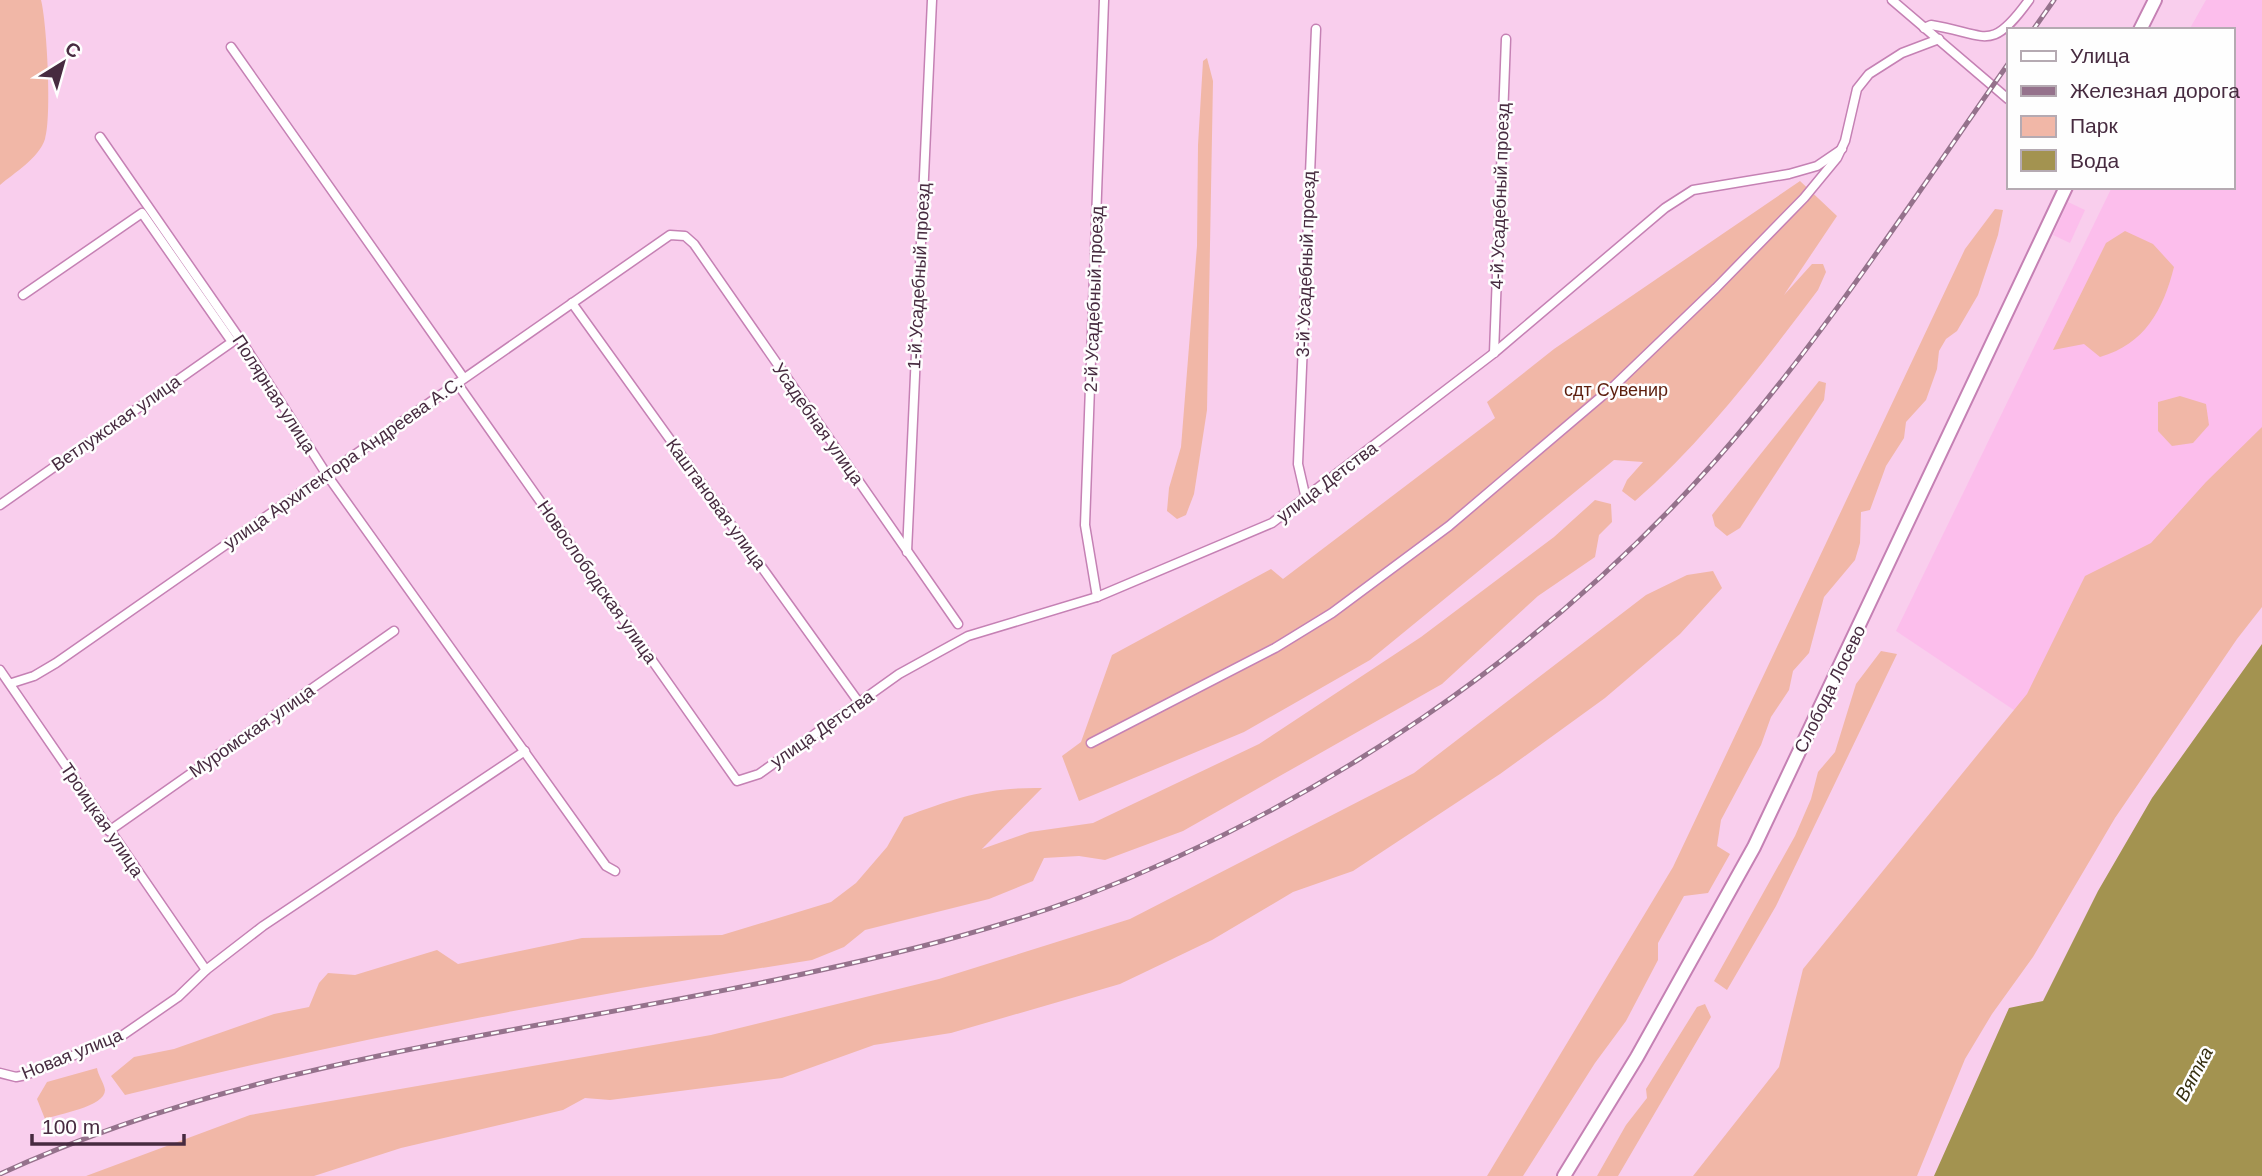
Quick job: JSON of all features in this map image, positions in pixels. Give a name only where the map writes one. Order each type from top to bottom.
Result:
[{"type":"main road","points":[[2141,28],[2155,0]]},
{"type":"main road","name":"Слобода Лосево","points":[[1564,1176],[1637,1057],[1754,847],[2065,189]]},
{"type":"street","name":"1-й Усадебный проезд","points":[[907,552],[932,0]]},
{"type":"street","name":"2-й Усадебный проезд","points":[[1097,597],[1085,525],[1104,0]]},
{"type":"street","points":[[1892,0],[2007,98]]},
{"type":"street","points":[[1924,29],[1931,25],[1970,36],[2003,33],[2029,0]]},
{"type":"street","name":"3-й Усадебный проезд","points":[[1306,499],[1298,464],[1316,29]]},
{"type":"street","name":"4-й Усадебный проезд","points":[[1494,353],[1506,39]]},
{"type":"street","points":[[1091,743],[1125,729],[1275,648],[1332,613],[1449,526],[1605,393],[1716,288],[1828,172],[1842,149],[1857,89],[1869,74],[1902,53],[1939,39]]},
{"type":"street","name":"Новослободская улица","points":[[231,47],[737,781]]},
{"type":"street","name":"Полярная улица","points":[[100,137],[244,345],[327,475],[606,866],[615,871]]},
{"type":"street","name":"улица Детства","points":[[737,781],[759,774],[900,674],[968,636],[1097,597],[1272,523],[1494,353],[1665,208],[1693,190],[1789,174],[1817,166],[1842,149]]},
{"type":"street","name":"Полярная улица","points":[[23,295],[142,213],[232,342]]},
{"type":"street","name":"Усадебная улица","points":[[670,235],[685,236],[694,244],[958,624]]},
{"type":"street","name":"улица Архитектора Андреева А.С.","points":[[12,683],[34,676],[56,663],[670,235]]},
{"type":"street","name":"Каштановая улица","points":[[572,303],[860,704]]},
{"type":"street","name":"Ветлужская улица","points":[[0,505],[232,342]]},
{"type":"street","name":"Муромская улица","points":[[109,831],[394,631]]},
{"type":"street","name":"Троицкая улица","points":[[0,670],[12,683],[109,831],[206,970]]},
{"type":"street","points":[[206,970],[263,926],[525,751]]},
{"type":"street","name":"Новая улица","points":[[0,1073],[16,1077],[26,1075],[123,1035],[178,997],[206,970]]},
{"type":"shaded area","points":[[2206,0],[2262,0],[2262,580],[2111,775],[1896,631],[2111,189],[2234,189],[2234,28],[2190,28]]},
{"type":"shaded area","points":[[2068,202],[2085,210],[2070,243],[2053,235]]},
{"type":"green space","points":[[0,0],[41,0],[48,92],[47,128],[42,146],[32,159],[0,185]]},
{"type":"green space","points":[[1207,58],[1213,81],[1207,410],[1194,494],[1186,515],[1177,519],[1167,511],[1169,488],[1181,447],[1197,246],[1198,145],[1203,61]]},
{"type":"green space","name":"сдт Сувенир","points":[[1800,181],[1837,216],[1784,295],[1812,264],[1823,264],[1826,272],[1818,290],[1709,427],[1635,501],[1622,491],[1627,480],[1643,462],[1614,460],[1370,660],[1244,732],[1079,801],[1062,756],[1081,742],[1112,655],[1271,569],[1283,579],[1495,418],[1487,402],[1554,349]]},
{"type":"green space","points":[[1995,209],[2003,210],[1998,235],[1978,295],[1957,331],[1946,339],[1939,351],[1937,369],[1926,400],[1906,422],[1904,438],[1886,466],[1870,510],[1861,512],[1860,543],[1855,560],[1824,597],[1809,653],[1793,671],[1789,690],[1771,717],[1761,745],[1721,820],[1717,846],[1730,854],[1708,893],[1684,896],[1658,943],[1658,960],[1626,1021],[1595,1063],[1523,1176],[1487,1176],[1673,867],[1965,249]]},
{"type":"green space","points":[[2125,231],[2153,244],[2174,267],[2158,311],[2129,344],[2100,357],[2084,344],[2053,350],[2106,243]]},
{"type":"green space","points":[[1819,381],[1826,383],[1824,400],[1740,528],[1727,536],[1715,526],[1712,515]]},
{"type":"green space","points":[[2180,396],[2206,404],[2209,425],[2193,443],[2172,446],[2158,431],[2158,402]]},
{"type":"green space","points":[[2262,427],[2262,607],[2237,639],[2115,818],[2033,957],[1992,1014],[1965,1059],[1917,1176],[1693,1176],[1779,1067],[1803,969],[2027,694],[2085,576],[2151,543],[2206,482]]},
{"type":"green space","points":[[1595,500],[1611,504],[1612,522],[1599,535],[1595,557],[1538,596],[1442,684],[1183,831],[1105,860],[1079,856],[1044,858],[1033,881],[989,899],[865,930],[844,947],[812,960],[467,1020],[295,1055],[125,1095],[111,1076],[134,1057],[174,1049],[274,1014],[309,1007],[319,983],[328,973],[355,975],[437,950],[458,964],[582,938],[722,935],[831,902],[856,883],[887,847],[904,817],[972,795],[1004,789],[1042,788],[982,849],[1030,832],[1093,823],[1259,744],[1421,637],[1554,537]]},
{"type":"green space","points":[[1713,571],[1722,588],[1680,634],[1605,698],[1500,774],[1353,871],[1293,892],[1212,940],[1120,984],[951,1033],[874,1045],[782,1078],[610,1100],[585,1098],[563,1110],[401,1148],[314,1176],[86,1176],[250,1115],[711,1035],[939,979],[1130,919],[1414,773],[1646,595],[1687,575]]},
{"type":"green space","points":[[1881,651],[1897,654],[1776,906],[1727,990],[1714,981],[1795,836],[1811,799],[1818,772],[1835,752],[1856,684]]},
{"type":"green space","points":[[1705,1004],[1711,1017],[1618,1176],[1597,1176],[1626,1125],[1647,1098],[1646,1089],[1697,1007]]},
{"type":"green space","points":[[97,1068],[105,1090],[103,1096],[80,1109],[45,1119],[37,1099],[47,1082]]},
{"type":"water","name":"Вятка","points":[[2262,644],[2262,1176],[1934,1176],[2009,1008],[2043,1001],[2098,891],[2152,798]]},
{"type":"railway","points":[[2034,28],[2054,0]]},
{"type":"railway","points":[[0,1174],[95,1135],[191,1103],[289,1076],[489,1034],[789,977],[972,933],[1079,898],[1168,861],[1256,818],[1341,770],[1423,717],[1503,659],[1578,597],[1649,530],[1716,460],[1794,365],[1867,266],[2007,65]]}]
